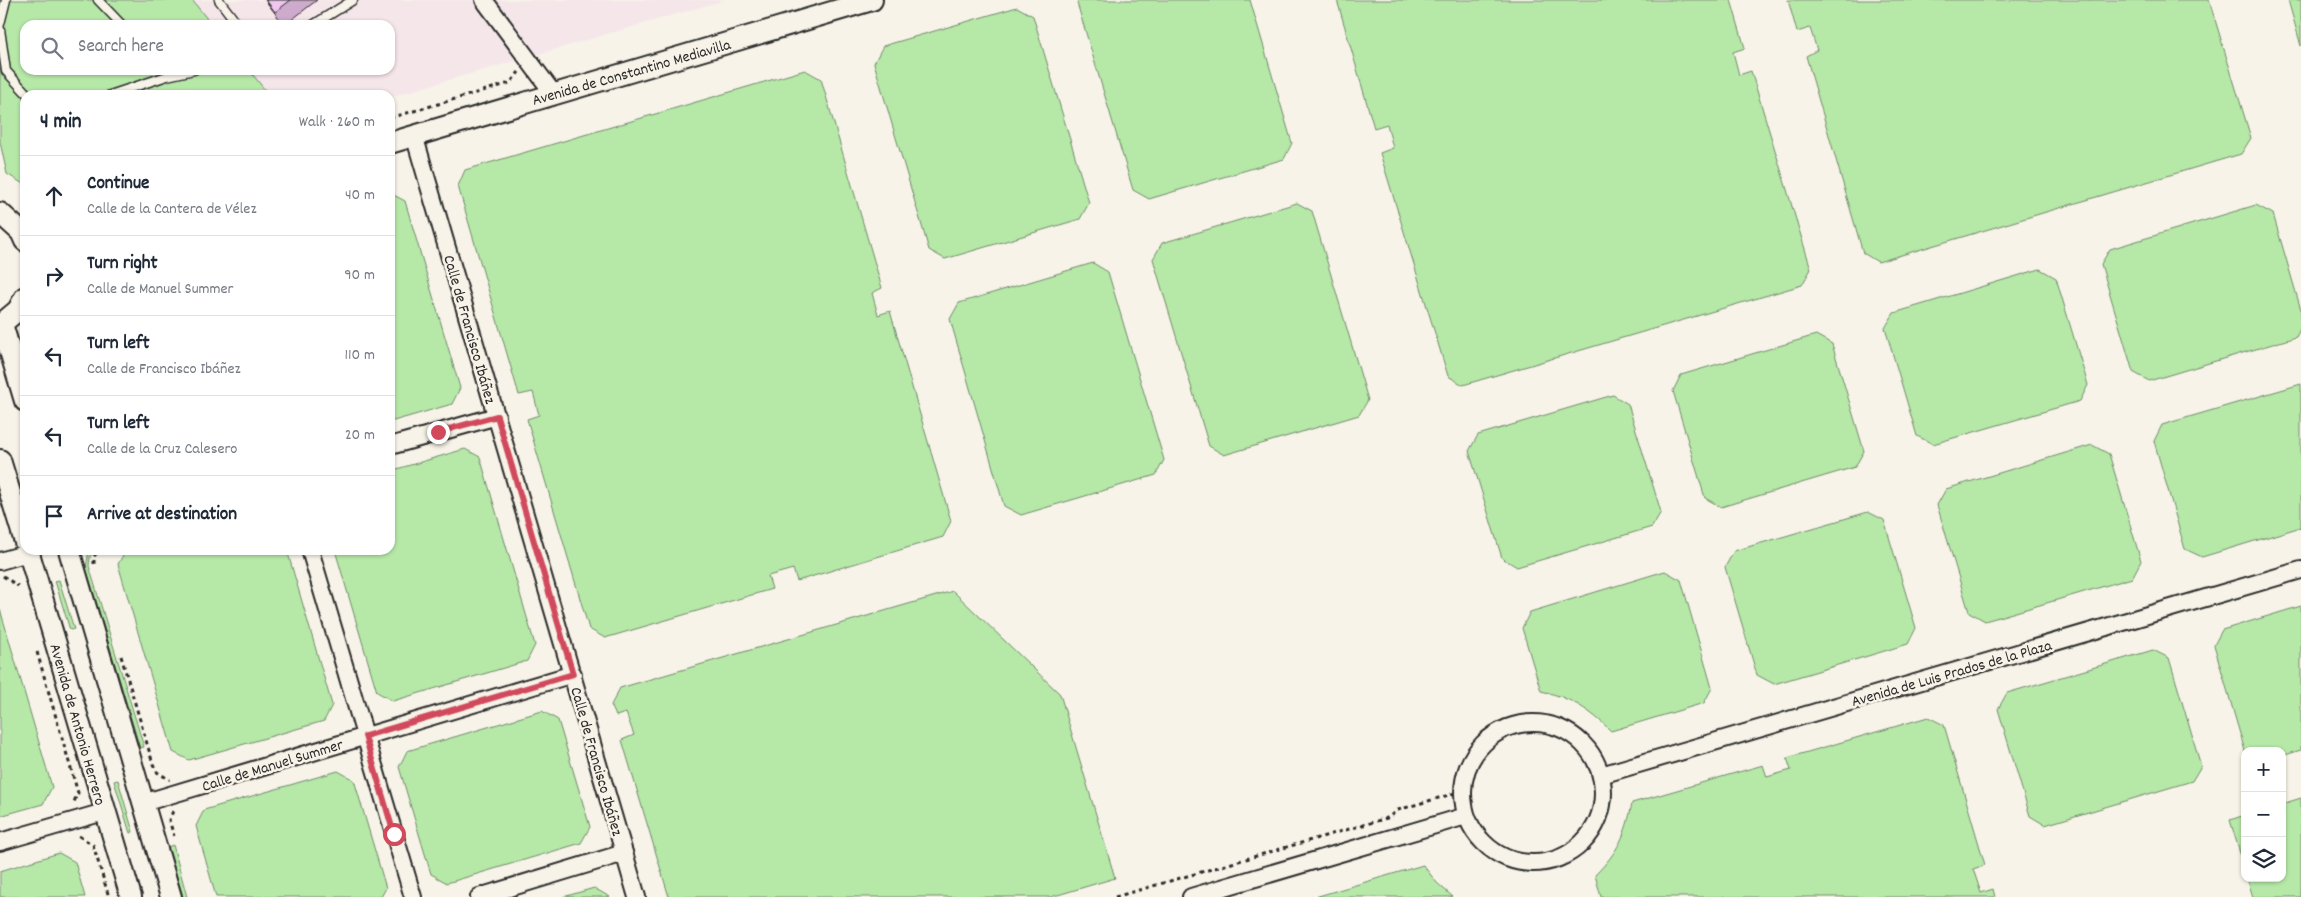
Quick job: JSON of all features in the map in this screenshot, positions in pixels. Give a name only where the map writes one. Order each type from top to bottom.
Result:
[{"type":"street","points":[[484,0],[553,93]]},
{"type":"street","name":"Avenida de Constantino Mediavilla","points":[[395,141],[872,0]]},
{"type":"street","name":"Calle de Francisco Ibáñez","points":[[414,135],[637,897]]},
{"type":"street","points":[[0,213],[20,231]]},
{"type":"street","points":[[20,306],[1,324],[20,385]]},
{"type":"street","points":[[395,445],[497,416]]},
{"type":"street","name":"Avenida de Antonio Herrero","points":[[0,460],[20,525]]},
{"type":"street","points":[[0,561],[20,551]]},
{"type":"street","name":"Avenida de Antonio Herrero","points":[[29,555],[104,812],[131,897]]},
{"type":"street","points":[[70,555],[171,897]]},
{"type":"street","points":[[311,555],[413,897]]},
{"type":"street","name":"Avenida de Luis Prados de la Plaza","points":[[1601,775],[2301,570]]},
{"type":"street","name":"Calle de Manuel Summer","points":[[143,803],[573,674]]},
{"type":"street","points":[[1529,722],[1553,725],[1575,736],[1591,753],[1601,775],[1603,799],[1598,822],[1585,841],[1566,856],[1544,863],[1524,863],[1505,858],[1488,848],[1474,834],[1466,816],[1462,791],[1464,774],[1473,754],[1487,738],[1505,727],[1529,722]]},
{"type":"street","points":[[0,842],[104,812]]},
{"type":"street","points":[[1191,897],[1466,816]]},
{"type":"street","points":[[479,897],[624,853]]},
{"type":"lane","points":[[0,24],[6,0]]},
{"type":"lane","points":[[98,0],[117,20]]},
{"type":"lane","points":[[219,0],[234,20]]},
{"type":"lane","points":[[321,20],[353,0]]},
{"type":"lane","points":[[0,29],[6,71],[23,90]]},
{"type":"lane","points":[[122,90],[160,75]]},
{"type":"path","points":[[395,117],[510,83],[518,72],[533,66]]},
{"type":"path","points":[[96,555],[93,562],[96,572]]},
{"type":"path","points":[[0,571],[2,575],[18,585],[21,595]]},
{"type":"path","points":[[34,642],[78,793],[72,806],[74,821],[79,836],[93,845],[109,897]]},
{"type":"path","points":[[119,648],[156,772],[170,780],[176,806],[170,820],[174,838]]},
{"type":"path","points":[[1115,897],[1388,818],[1398,810],[1462,791]]},
{"type":"shaded area","points":[[0,0],[725,0],[395,96],[395,90],[20,90],[20,182],[7,174],[0,142]]},
{"type":"green space","points":[[0,0],[192,0],[208,20],[20,20],[20,75],[253,75],[265,90],[20,90],[20,182],[7,174],[0,142]]},
{"type":"green space","points":[[1079,0],[1250,0],[1292,143],[1284,159],[1149,199],[1133,190],[1077,3]]},
{"type":"green space","points":[[1337,0],[1731,0],[1745,48],[1733,52],[1739,75],[1751,71],[1811,269],[1802,285],[1463,385],[1448,376],[1380,153],[1393,148],[1387,124],[1374,128]]},
{"type":"green space","points":[[1788,0],[2209,0],[2251,138],[2241,154],[1878,262],[1863,253],[1806,56],[1817,50],[1810,28],[1797,32]]},
{"type":"green space","points":[[2288,0],[2301,0],[2301,46]]},
{"type":"green space","points":[[1017,7],[1033,16],[1089,203],[1080,219],[945,259],[929,250],[874,63],[883,46]]},
{"type":"green space","points":[[805,70],[821,79],[882,288],[872,293],[878,315],[890,311],[951,521],[943,537],[797,581],[793,569],[768,576],[772,589],[605,638],[589,629],[527,419],[539,415],[533,392],[519,395],[458,186],[465,170]]},
{"type":"green space","points":[[395,196],[405,201],[460,388],[452,404],[395,421]]},
{"type":"green space","points":[[1297,203],[1312,211],[1368,400],[1359,415],[1224,455],[1209,446],[1153,259],[1162,243]]},
{"type":"green space","points":[[2256,205],[2273,214],[2301,310],[2301,327],[2296,337],[2149,381],[2133,372],[2101,264],[2110,249]]},
{"type":"green space","points":[[1093,263],[1108,272],[1164,460],[1156,475],[1021,515],[1004,506],[950,319],[959,303]]},
{"type":"green space","points":[[2040,269],[2056,278],[2088,385],[2080,401],[1933,444],[1917,436],[1885,328],[1894,313]]},
{"type":"green space","points":[[1816,335],[1832,344],[1864,451],[1855,467],[1721,507],[1705,498],[1673,391],[1681,375]]},
{"type":"green space","points":[[2301,384],[2301,527],[2202,557],[2185,549],[2154,441],[2162,425]]},
{"type":"green space","points":[[1613,395],[1628,404],[1661,512],[1652,527],[1517,567],[1502,558],[1469,451],[1478,435]]},
{"type":"green space","points":[[2092,445],[2109,454],[2141,561],[2132,578],[1985,621],[1969,612],[1937,505],[1946,489]]},
{"type":"green space","points":[[465,449],[480,457],[535,645],[527,661],[393,701],[377,692],[336,555],[395,555],[395,470]]},
{"type":"green space","points":[[1868,512],[1884,520],[1916,628],[1908,644],[1774,684],[1757,675],[1725,567],[1734,551]]},
{"type":"green space","points":[[88,555],[91,555],[89,566],[144,747],[140,748],[86,568]]},
{"type":"green space","points":[[123,555],[288,555],[332,705],[324,721],[189,760],[173,752],[118,564]]},
{"type":"green space","points":[[1665,571],[1681,580],[1712,688],[1704,703],[1611,731],[1579,705],[1541,691],[1522,628],[1530,612]]},
{"type":"green space","points":[[59,580],[74,629],[70,630],[55,581]]},
{"type":"green space","points":[[953,591],[1060,694],[1115,878],[1051,897],[669,897],[622,740],[634,735],[626,713],[616,716],[611,705],[620,688]]},
{"type":"green space","points":[[2301,606],[2301,750],[2286,755],[2286,747],[2244,747],[2214,645],[2222,630]]},
{"type":"green space","points":[[0,609],[52,787],[43,804],[0,816]]},
{"type":"green space","points":[[2153,650],[2169,658],[2201,766],[2192,781],[2045,825],[2030,816],[1998,709],[2007,693]]},
{"type":"green space","points":[[542,711],[558,720],[590,827],[581,843],[447,883],[431,874],[399,767],[407,751]]},
{"type":"green space","points":[[1928,717],[1944,725],[1985,865],[1973,869],[1981,893],[1993,889],[1995,897],[1601,897],[1595,875],[1610,859],[1620,842],[1627,825],[1632,803],[1763,765],[1767,777],[1791,770],[1787,758]]},
{"type":"green space","points":[[338,771],[354,780],[386,888],[381,897],[216,897],[196,826],[204,810]]},
{"type":"green space","points":[[118,780],[133,832],[130,833],[114,781]]},
{"type":"green space","points":[[2301,798],[2301,897],[2253,897],[2248,882],[2286,882],[2286,803]]},
{"type":"green space","points":[[2241,816],[2241,857],[2230,820]]},
{"type":"green space","points":[[173,845],[187,897],[183,897],[168,847]]},
{"type":"green space","points":[[59,853],[75,862],[85,897],[0,897],[0,871]]},
{"type":"green space","points":[[1423,865],[1437,883],[1453,897],[1315,897]]},
{"type":"green space","points":[[594,888],[610,897],[563,897]]},
{"type":"building","points":[[266,0],[291,0],[275,12]]},
{"type":"route","points":[[394,834],[365,736],[573,674],[497,416],[438,432]]}]
